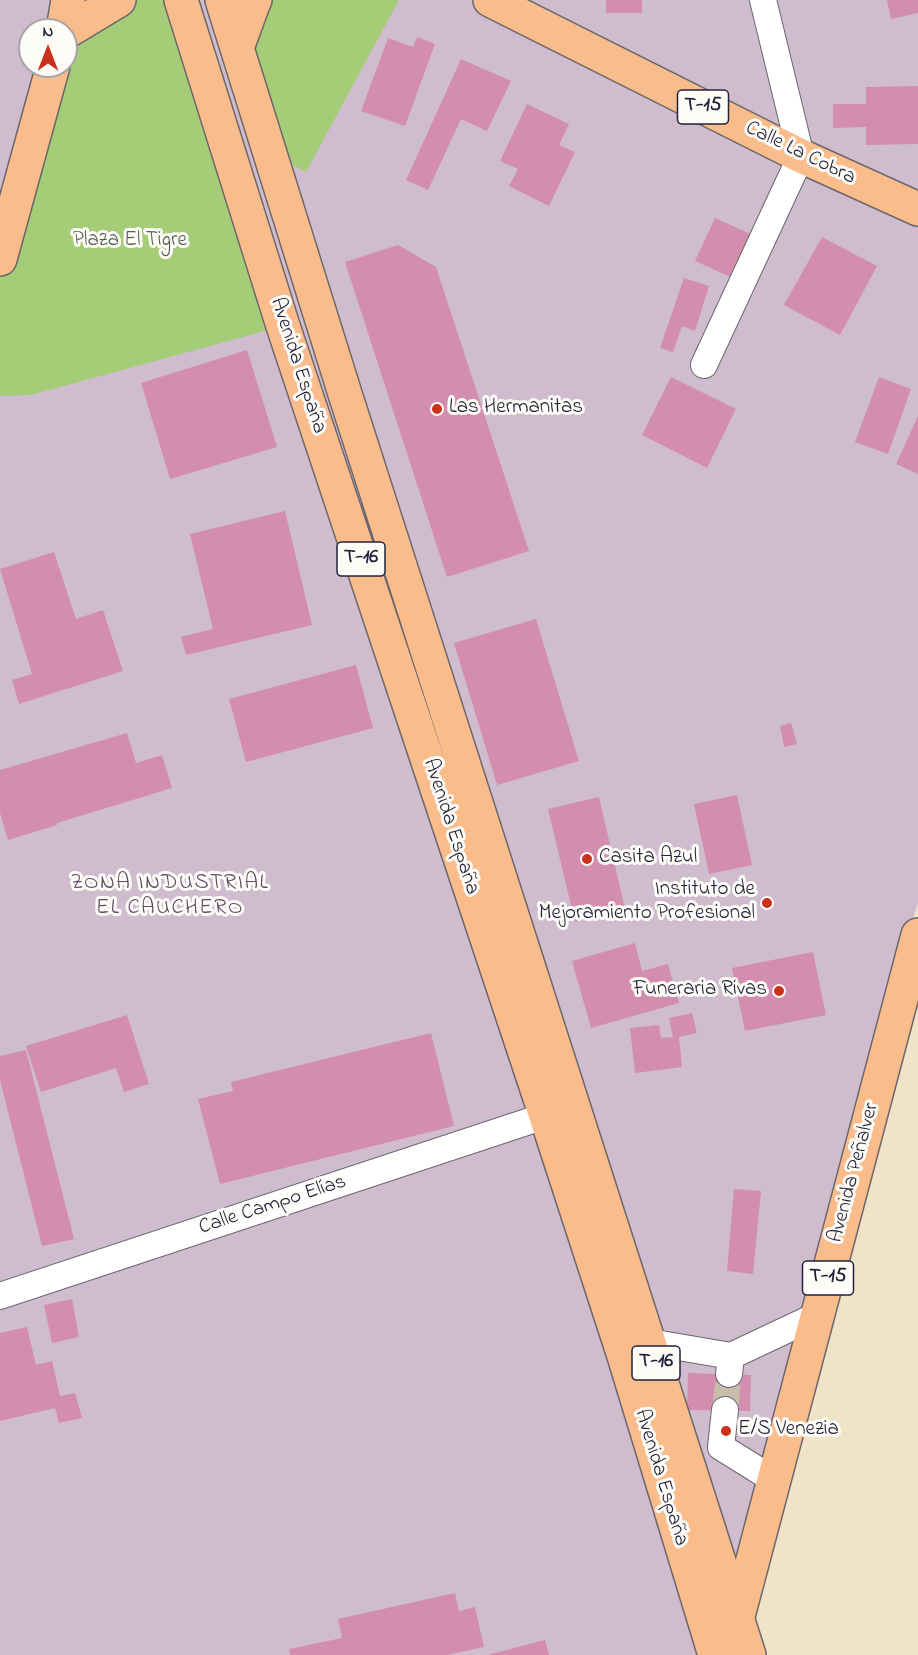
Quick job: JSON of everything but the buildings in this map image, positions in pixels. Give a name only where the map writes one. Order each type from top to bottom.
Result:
[{"type":"main road","points":[[66,18],[68,0]]},
{"type":"main road","points":[[78,23],[118,0]]},
{"type":"main road","name":"Avenida España","points":[[181,0],[283,326],[560,1111],[649,1342],[749,1655]]},
{"type":"main road","name":"Avenida España","points":[[222,0],[350,408],[560,1111],[624,1356],[715,1655]]},
{"type":"main road","points":[[237,48],[255,0]]},
{"type":"main road","name":"Calle La Cobra","points":[[490,0],[801,156],[918,209]]},
{"type":"main road","points":[[0,259],[51,78]]},
{"type":"main road","name":"Avenida Peñalver","points":[[738,1620],[918,935]]},
{"type":"street","points":[[705,365],[801,156],[763,0]]},
{"type":"street","name":"Calle Campo Elías","points":[[0,1296],[560,1111]]},
{"type":"street","points":[[649,1342],[730,1365],[818,1315]]},
{"type":"street","points":[[722,1447],[725,1410]]},
{"type":"street","points":[[684,1454],[722,1447],[774,1480]]},
{"type":"shaded area","points":[[0,0],[918,0],[918,903],[892,985],[734,1655],[0,1655]]},
{"type":"green space","name":"Plaza El Tigre","points":[[119,0],[181,0],[283,326],[31,395],[0,396],[0,259],[62,78],[78,78],[78,25]]},
{"type":"green space","points":[[255,0],[399,0],[306,172],[270,154],[237,48]]},
{"type":"tunnel","points":[[725,1410],[729,1374]]},
{"type":"place","name":"Las Hermanitas","points":[[437,409]]},
{"type":"place","name":"Casita Azul","points":[[587,859]]},
{"type":"place","name":"Instituto de Mejoramiento Profesional","points":[[767,903]]},
{"type":"place","name":"Funeraria Rivas","points":[[779,991]]},
{"type":"place","name":"E/S Venezia","points":[[726,1431]]},
{"type":"district","name":"ZONA INDUSTRIAL EL CAUCHERO","points":[[170,896]]}]
